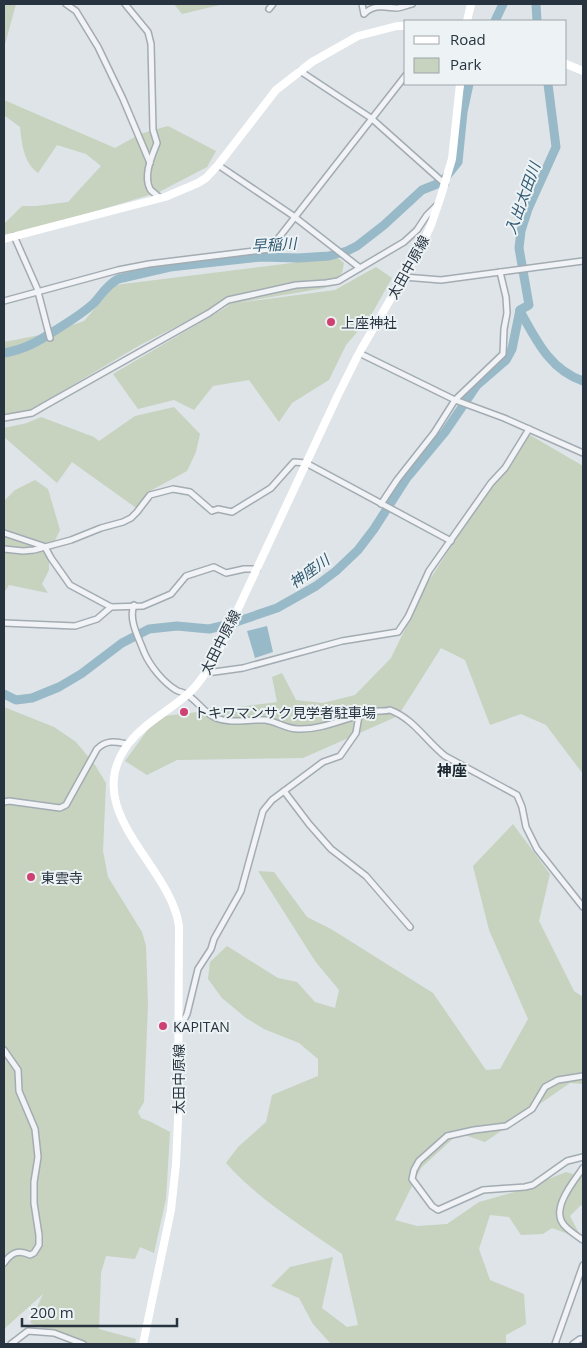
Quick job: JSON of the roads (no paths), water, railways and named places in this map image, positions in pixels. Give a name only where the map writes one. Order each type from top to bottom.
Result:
[{"type":"main road","points":[[467,20],[471,4]]},
{"type":"main road","points":[[4,239],[159,198],[198,183],[206,178],[218,165],[276,90],[300,71],[312,62],[358,36],[404,26]]},
{"type":"main road","points":[[567,64],[583,71]]},
{"type":"main road","name":"太田中原線","points":[[143,1344],[171,1210],[176,1164],[179,1031],[178,917],[167,892],[128,831],[118,811],[113,790],[117,763],[128,744],[139,731],[188,695],[207,672],[216,656],[359,353],[422,247],[446,184],[452,159],[460,85]]},
{"type":"street","points":[[66,4],[76,11],[98,47],[123,99],[150,164]]},
{"type":"street","points":[[125,4],[148,32],[151,44],[153,130],[158,143],[150,164],[148,178],[150,189],[159,198]]},
{"type":"street","points":[[269,9],[273,4]]},
{"type":"street","points":[[362,4],[364,14],[373,8],[384,6],[397,8],[412,4]]},
{"type":"street","points":[[300,71],[371,118],[446,184]]},
{"type":"street","points":[[4,301],[118,270],[150,264],[270,249],[404,77]]},
{"type":"street","points":[[218,165],[294,217],[360,268]]},
{"type":"street","points":[[4,418],[22,416],[44,406],[209,313],[223,302],[296,285],[338,281],[404,242],[417,230],[427,215],[438,204]]},
{"type":"street","points":[[14,236],[37,292],[50,338]]},
{"type":"street","points":[[404,277],[441,280],[583,262]]},
{"type":"street","points":[[381,504],[397,480],[434,433],[455,400],[503,354],[507,313],[506,297],[500,272]]},
{"type":"street","points":[[359,353],[455,400],[504,418],[583,453]]},
{"type":"street","points":[[207,672],[243,668],[342,641],[398,632],[408,617],[429,571],[476,503],[505,468],[530,430]]},
{"type":"street","points":[[4,549],[22,551],[45,547],[123,522],[137,512],[150,495],[172,488],[190,492],[212,511],[218,509],[232,512],[271,488],[294,462],[306,463],[451,541]]},
{"type":"street","points":[[4,533],[45,547],[70,585],[111,607],[143,606],[171,594],[186,576],[214,567],[226,573],[244,569],[256,569]]},
{"type":"street","points":[[134,606],[132,620],[148,660],[176,690],[188,695],[216,718],[227,721],[266,720],[288,728],[298,729],[312,728],[374,711],[384,712],[390,710],[409,720],[445,756],[517,795],[522,807],[526,828],[537,849],[583,906]]},
{"type":"street","points":[[4,623],[75,626],[97,619],[111,607]]},
{"type":"street","points":[[179,1031],[187,1014],[198,969],[242,891],[261,816],[272,800],[323,762],[340,756],[356,733],[358,716]]},
{"type":"street","points":[[4,802],[9,801],[60,808],[66,804],[97,749],[102,744],[109,741],[128,744]]},
{"type":"street","points":[[284,791],[331,849],[366,876],[410,927]]},
{"type":"street","points":[[4,1050],[18,1070],[19,1090],[34,1129],[38,1157],[34,1182],[34,1203],[39,1245],[34,1253],[30,1255],[20,1251],[14,1253],[4,1263]]},
{"type":"street","points":[[583,1076],[558,1080],[545,1087],[532,1108],[506,1126],[447,1136],[419,1161],[412,1179],[432,1206],[438,1210],[483,1190],[533,1185],[567,1161],[583,1157]]},
{"type":"street","points":[[583,1168],[564,1195],[560,1219],[563,1225],[583,1240]]},
{"type":"street","points":[[556,1344],[583,1265]]},
{"type":"street","points":[[11,1344],[28,1331],[54,1333],[84,1344]]},
{"type":"street","points":[[573,1344],[583,1339]]},
{"type":"water","points":[[267,626],[273,652],[255,658],[247,631]]},
{"type":"waterway","name":"早稲川","points":[[495,20],[503,4]]},
{"type":"waterway","name":"入出太田川","points":[[536,4],[537,20]]},
{"type":"waterway","name":"早稲川","points":[[4,353],[33,344],[82,313],[118,279],[170,267],[261,257],[298,258],[329,256],[357,246],[384,225],[422,190],[442,182],[458,162],[463,112],[469,85]]},
{"type":"waterway","name":"入出太田川","points":[[520,310],[529,305],[519,248],[521,231],[528,209],[556,147],[548,85]]},
{"type":"waterway","name":"神座川","points":[[4,694],[16,700],[32,698],[59,687],[81,674],[122,643],[149,629],[177,626],[209,629],[230,624],[277,608],[316,586],[336,571],[358,550],[406,479],[445,432],[477,385],[506,360],[512,349],[520,310]]},
{"type":"waterway","name":"入出太田川","points":[[520,311],[538,343],[553,362],[561,370],[583,381]]},
{"type":"place","name":"上座神社","points":[[331,322]]},
{"type":"place","name":"トキワマンサク見学者駐車場","points":[[184,712]]},
{"type":"place","name":"東雲寺","points":[[31,877]]},
{"type":"place","name":"KAPITAN","points":[[163,1026]]},
{"type":"district","name":"神座","points":[[452,770]]}]
